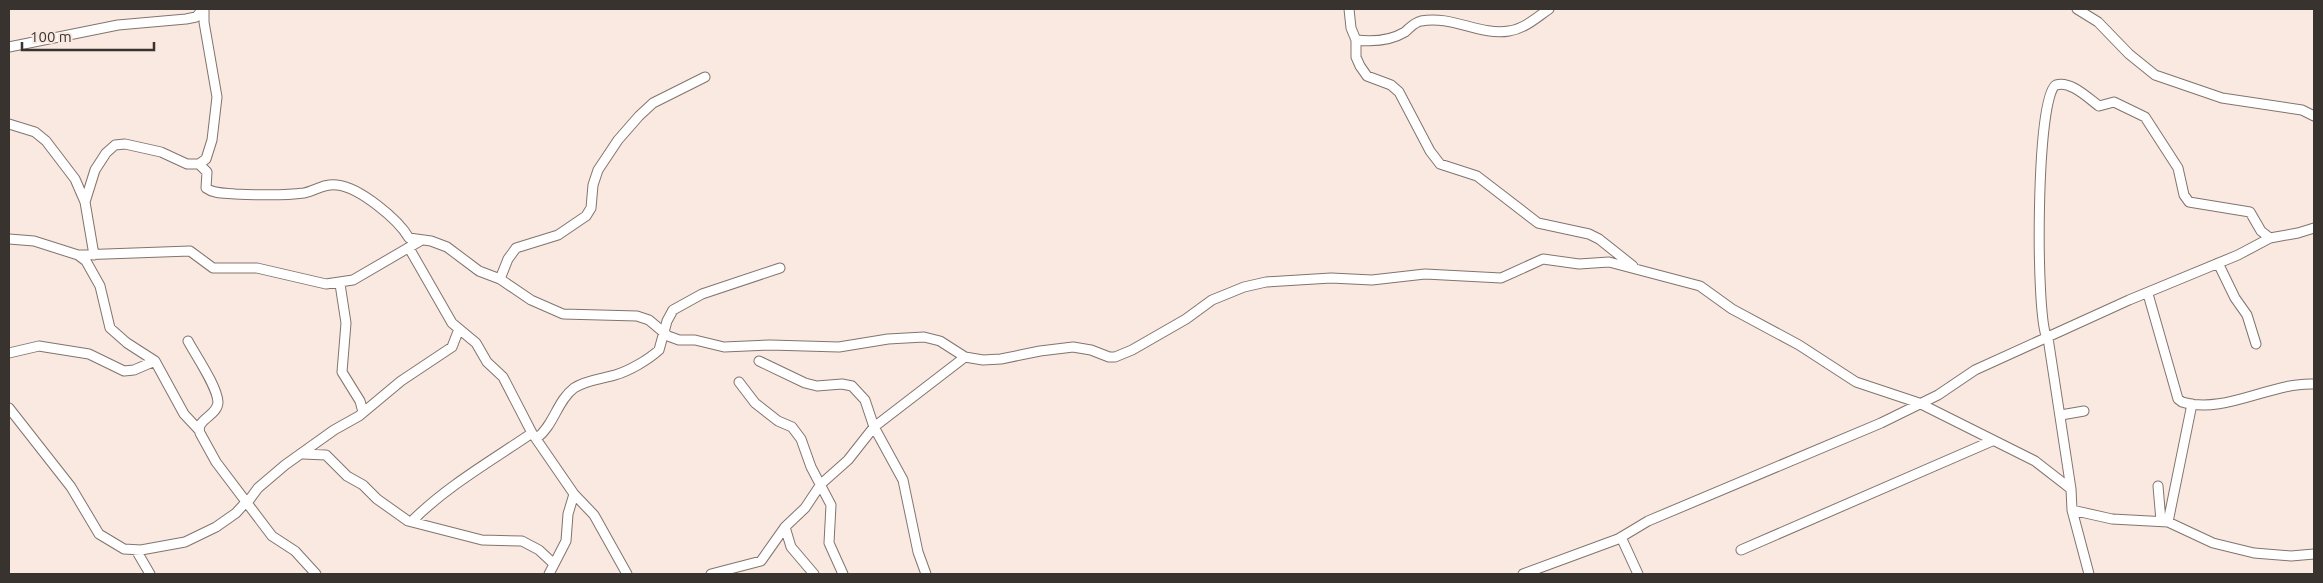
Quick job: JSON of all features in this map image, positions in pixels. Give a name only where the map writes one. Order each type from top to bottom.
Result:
[{"type":"street","points":[[9,47],[118,25],[186,19],[196,17],[204,9]]},
{"type":"street","points":[[85,202],[88,185],[98,165],[115,145],[125,144],[161,152],[187,164],[199,164],[206,159],[212,140],[217,97],[204,22],[204,9]]},
{"type":"street","points":[[1349,9],[1350,28],[1356,40],[1356,57],[1360,66],[1368,76],[1391,85],[1399,92],[1430,151],[1440,164],[1477,176],[1538,223],[1590,234],[1599,239],[1637,270]]},
{"type":"street","points":[[1356,40],[1379,41],[1404,32],[1418,22],[1439,20],[1496,32],[1509,32],[1532,22],[1549,9]]},
{"type":"street","points":[[2077,9],[2098,22],[2129,54],[2155,74],[2222,98],[2302,110],[2314,116]]},
{"type":"street","points":[[500,279],[516,248],[558,235],[586,216],[591,208],[598,170],[618,140],[639,116],[660,99],[705,77]]},
{"type":"street","points":[[2089,574],[2072,510],[2061,415],[2040,295],[2041,143],[2046,103],[2051,88],[2056,85],[2063,85],[2075,89],[2100,106],[2114,102],[2145,117],[2178,168],[2184,195],[2188,202],[2250,212],[2260,231],[2270,238]]},
{"type":"street","points":[[9,124],[35,132],[46,141],[78,185],[85,202],[94,255]]},
{"type":"street","points":[[199,164],[207,172],[206,188],[214,192],[246,194],[303,193],[325,185],[341,186],[362,196],[386,212],[400,224],[409,238],[431,241],[447,247],[479,271],[500,279],[531,300],[563,314],[637,316],[649,320],[664,332],[680,340],[695,340],[724,347],[770,345],[839,347],[888,339],[924,337],[940,341],[965,357],[1001,359],[1072,347],[1115,357],[1124,354],[1186,319],[1212,300],[1238,289],[1266,282],[1331,278],[1372,280],[1425,274],[1501,278],[1536,261],[1551,259],[1579,264],[1609,262],[1700,286],[1732,309],[1799,345],[1856,382],[1919,403],[2035,462],[2071,489]]},
{"type":"street","points":[[1524,574],[1621,537],[1648,521],[1881,423],[1938,395],[1975,370],[2218,263],[2270,238],[2298,234],[2314,228]]},
{"type":"street","points":[[9,239],[34,241],[78,255],[190,251],[213,268],[257,268],[316,283],[340,284],[360,276],[420,241]]},
{"type":"street","points":[[409,248],[452,323],[476,342],[487,362],[503,377],[534,436],[574,494],[594,515],[627,574]]},
{"type":"street","points":[[78,255],[86,262],[100,286],[110,328],[126,343],[155,361],[184,414],[198,429],[216,462],[272,536],[296,551],[316,574]]},
{"type":"street","points":[[2218,263],[2234,298],[2247,315],[2256,344]]},
{"type":"street","points":[[412,521],[441,496],[471,476],[486,462],[545,431],[558,407],[572,390],[582,384],[617,374],[648,358],[661,346],[664,332],[674,310],[702,294],[780,268]]},
{"type":"street","points":[[340,284],[346,323],[342,372],[360,401],[363,412]]},
{"type":"street","points":[[2148,294],[2178,399],[2184,403],[2223,403],[2287,387],[2314,384]]},
{"type":"street","points":[[9,408],[77,495],[100,534],[116,545],[136,550],[186,542],[216,527],[236,513],[267,478],[363,412],[401,381],[452,347],[459,329]]},
{"type":"street","points":[[188,341],[210,380],[218,403],[216,409],[200,423],[198,429]]},
{"type":"street","points":[[9,353],[40,346],[88,354],[124,371],[134,370],[155,361]]},
{"type":"street","points":[[711,574],[761,561],[768,549],[778,540],[785,527],[805,508],[821,484],[848,460],[874,427],[926,389],[965,357]]},
{"type":"street","points":[[759,361],[805,383],[817,386],[842,384],[852,386],[865,400],[874,427],[903,480],[918,552],[926,574]]},
{"type":"street","points":[[739,382],[752,400],[768,414],[797,432],[811,467],[831,505],[829,543],[843,574]]},
{"type":"street","points":[[2165,522],[2192,404]]},
{"type":"street","points":[[2061,415],[2084,411]]},
{"type":"street","points":[[1741,550],[1992,441]]},
{"type":"street","points":[[303,454],[326,455],[347,476],[366,487],[381,502],[402,517],[482,540],[522,541],[539,550],[554,564]]},
{"type":"street","points":[[2158,486],[2165,522]]},
{"type":"street","points":[[549,574],[566,541],[568,514],[574,494]]},
{"type":"street","points":[[2072,510],[2112,519],[2165,522],[2213,543],[2254,553],[2291,556],[2314,554]]},
{"type":"street","points":[[785,527],[791,547],[814,574]]},
{"type":"street","points":[[1621,537],[1638,574]]},
{"type":"street","points":[[136,550],[150,574]]}]
